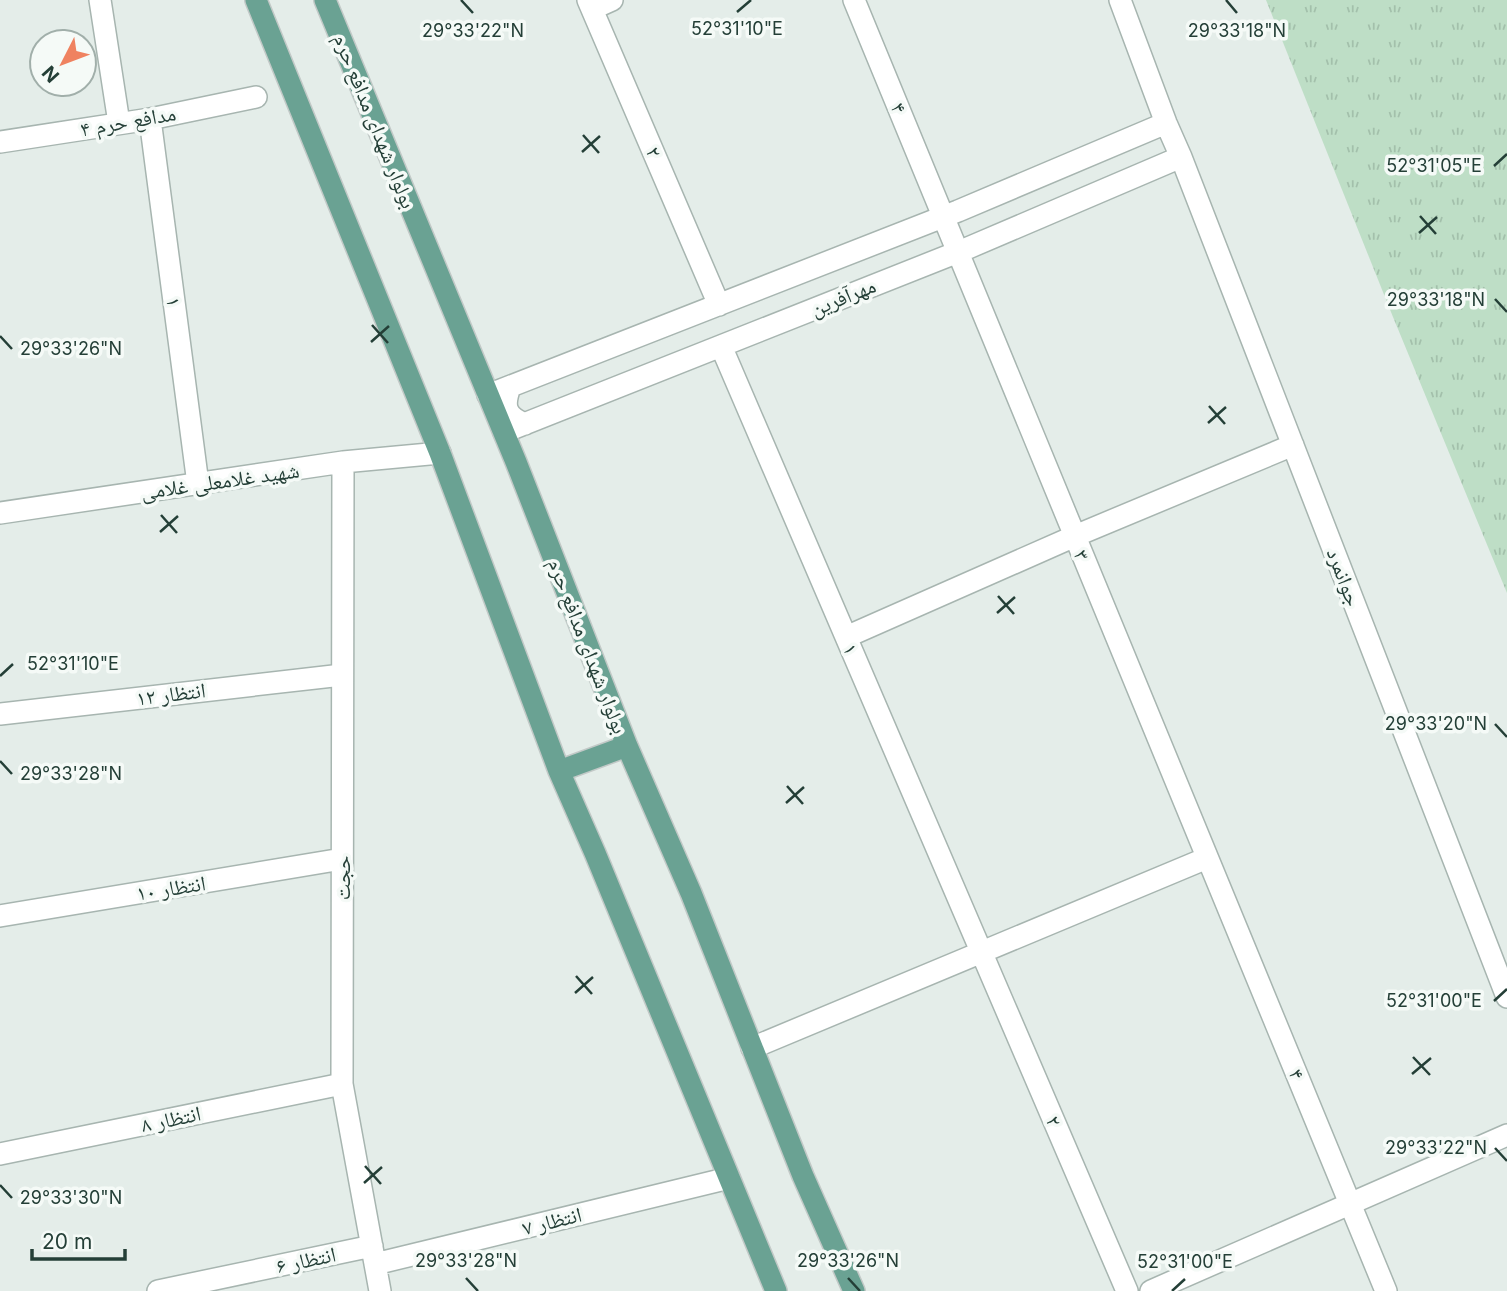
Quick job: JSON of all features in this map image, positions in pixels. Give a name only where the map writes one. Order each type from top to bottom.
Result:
[{"type":"main road","points":[[256,0],[440,453],[558,771],[596,853],[776,1291]]},
{"type":"main road","name":"بولوار شهدای مدافع حرم","points":[[325,0],[504,432],[627,746],[691,893],[803,1176],[855,1291]]},
{"type":"main road","points":[[558,771],[627,746]]},
{"type":"street","points":[[100,0],[119,124]]},
{"type":"street","points":[[590,4],[612,0]]},
{"type":"street","name":"۴","points":[[854,0],[957,252]]},
{"type":"street","name":"جوانمرد","points":[[1120,0],[1507,997]]},
{"type":"street","name":"۲","points":[[590,4],[719,305]]},
{"type":"street","name":"مدافع حرم ۴","points":[[0,142],[150,119],[256,97]]},
{"type":"street","name":"۱","points":[[150,119],[198,484]]},
{"type":"street","name":"مهرآفرین","points":[[488,395],[943,217],[1166,123]]},
{"type":"street","name":"مهرآفرین","points":[[504,432],[957,252],[1181,157]]},
{"type":"street","name":"۳","points":[[957,252],[1207,858]]},
{"type":"street","name":"۱","points":[[721,346],[981,951]]},
{"type":"street","points":[[510,387],[505,399],[507,411],[525,424]]},
{"type":"street","points":[[846,637],[1075,536],[1293,446]]},
{"type":"street","name":"شهید غلامعلی غلامی","points":[[0,513],[344,462],[440,453]]},
{"type":"street","name":"حجت","points":[[344,462],[342,1084],[380,1291]]},
{"type":"street","name":"انتظار ۱۲","points":[[0,714],[342,675]]},
{"type":"street","points":[[752,1048],[1207,858]]},
{"type":"street","name":"۴","points":[[1207,858],[1386,1291]]},
{"type":"street","name":"انتظار ۱۰","points":[[0,916],[342,859]]},
{"type":"street","name":"۲","points":[[981,951],[1127,1291]]},
{"type":"street","name":"انتظار ۸","points":[[0,1154],[342,1084]]},
{"type":"street","points":[[1151,1291],[1507,1135]]},
{"type":"street","name":"انتظار ۷","points":[[373,1255],[729,1178]]},
{"type":"street","name":"انتظار ۶","points":[[158,1291],[373,1255]]},
{"type":"green space","points":[[1266,0],[1507,0],[1507,593],[1393,317]]}]
